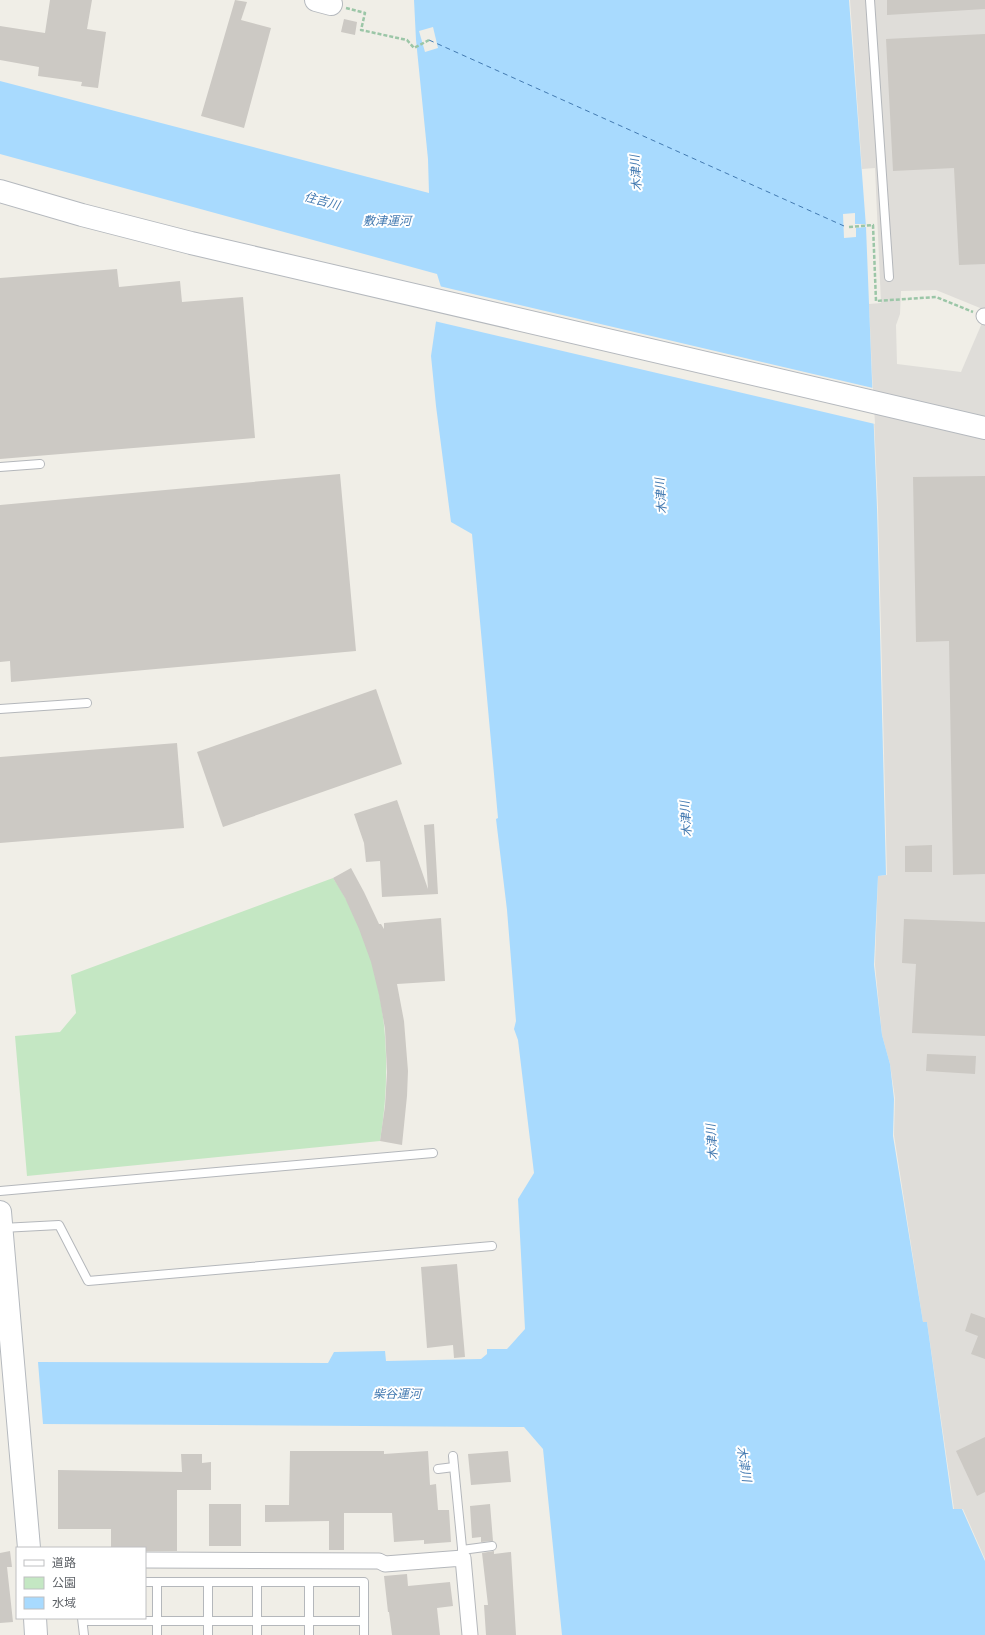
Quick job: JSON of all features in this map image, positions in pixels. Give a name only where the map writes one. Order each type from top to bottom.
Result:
[{"type":"street","points":[[0,191],[89,217],[191,243],[985,428]]},
{"type":"street","points":[[1,1220],[7,1389],[29,1547]]},
{"type":"street","points":[[146,1560],[379,1561],[385,1564],[463,1554],[470,1635]]},
{"type":"lane","points":[[870,0],[889,277]]},
{"type":"lane","points":[[0,467],[40,464]]},
{"type":"lane","points":[[0,709],[87,702]]},
{"type":"lane","points":[[0,1191],[433,1153]]},
{"type":"lane","points":[[1,1220],[59,1225],[88,1281],[492,1246]]},
{"type":"lane","points":[[453,1456],[463,1554],[492,1546]]},
{"type":"lane","points":[[438,1469],[454,1467]]},
{"type":"lane","points":[[146,1582],[364,1582],[364,1635]]},
{"type":"lane","points":[[157,1582],[157,1635]]},
{"type":"lane","points":[[208,1582],[208,1635]]},
{"type":"lane","points":[[257,1582],[257,1635]]},
{"type":"lane","points":[[309,1582],[309,1635]]},
{"type":"lane","points":[[84,1635],[82,1620],[364,1621]]},
{"type":"path","points":[[324,2],[365,13],[361,30],[407,40],[414,48],[429,40]]},
{"type":"shaded area","points":[[850,0],[985,0],[985,310],[936,290],[901,291],[900,314],[896,325],[897,364],[961,372],[982,323],[985,324],[985,1559],[963,1509],[954,1509],[927,1322],[923,1322],[894,1135],[895,1098],[890,1064],[882,1035],[875,965],[878,876],[887,875],[878,508],[869,304],[881,303],[875,168],[862,169]]},
{"type":"green space","points":[[333,878],[350,907],[364,938],[374,971],[381,1004],[385,1038],[386,1073],[380,1141],[27,1176],[15,1036],[60,1032],[76,1013],[71,975]]},
{"type":"water","points":[[414,0],[849,0],[866,227],[877,508],[886,875],[878,876],[874,965],[882,1035],[890,1064],[894,1099],[893,1136],[923,1322],[927,1322],[953,1509],[962,1509],[985,1561],[985,1635],[562,1635],[543,1449],[524,1427],[43,1424],[38,1362],[328,1363],[334,1352],[385,1351],[386,1361],[481,1359],[487,1354],[487,1349],[507,1349],[525,1329],[518,1199],[534,1173],[518,1040],[514,1029],[516,1021],[507,910],[496,819],[498,818],[472,534],[451,522],[436,406],[431,356],[441,287],[437,274],[0,154],[0,81],[429,193],[428,159],[416,40]]},
{"type":"pier","points":[[433,27],[438,48],[425,52],[419,31]]},
{"type":"pier","points":[[855,213],[855,224],[865,224],[866,227],[856,228],[856,237],[844,238],[843,214]]},
{"type":"pier","points":[[439,286],[873,388],[875,424],[434,321]]},
{"type":"building","points":[[50,0],[92,0],[87,29],[106,32],[98,88],[81,86],[82,82],[38,76],[39,67],[0,60],[0,26],[45,33]]},
{"type":"building","points":[[235,0],[247,2],[241,20],[271,28],[244,128],[201,116]]},
{"type":"building","points":[[887,0],[985,0],[985,9],[887,15]]},
{"type":"building","points":[[344,19],[357,22],[355,35],[341,32]]},
{"type":"building","points":[[985,34],[985,264],[959,265],[954,168],[893,171],[886,39]]},
{"type":"building","points":[[117,269],[119,287],[180,281],[182,302],[243,297],[255,438],[0,459],[0,278]]},
{"type":"building","points":[[340,474],[356,651],[11,682],[10,661],[0,662],[0,505]]},
{"type":"building","points":[[985,476],[985,874],[953,875],[949,641],[916,642],[913,477]]},
{"type":"building","points":[[376,689],[402,764],[223,827],[197,752]]},
{"type":"building","points":[[177,743],[184,828],[0,843],[0,757]]},
{"type":"building","points":[[397,800],[428,889],[424,825],[434,824],[438,894],[382,897],[380,861],[366,862],[364,843],[354,814]]},
{"type":"building","points":[[932,845],[932,872],[905,872],[905,846]]},
{"type":"building","points":[[351,868],[379,924],[381,924],[384,929],[384,923],[441,918],[445,981],[397,984],[404,1021],[408,1071],[402,1145],[380,1141],[385,1106],[387,1072],[385,1029],[379,995],[371,962],[359,929],[345,898],[333,878]]},
{"type":"building","points":[[904,919],[985,922],[985,1036],[912,1033],[916,964],[902,963]]},
{"type":"building","points":[[927,1054],[976,1056],[975,1074],[926,1071]]},
{"type":"building","points":[[457,1264],[465,1357],[454,1358],[453,1345],[427,1348],[421,1267]]},
{"type":"building","points":[[971,1313],[985,1318],[985,1359],[971,1354],[978,1336],[965,1331]]},
{"type":"building","points":[[985,1437],[985,1492],[977,1496],[956,1451]]},
{"type":"building","points":[[290,1451],[384,1451],[384,1454],[428,1451],[430,1485],[436,1484],[438,1510],[449,1510],[451,1542],[424,1544],[424,1540],[394,1542],[392,1513],[344,1513],[344,1550],[329,1550],[329,1521],[265,1522],[265,1505],[289,1505]]},
{"type":"building","points":[[508,1451],[511,1482],[471,1485],[468,1454]]},
{"type":"building","points":[[181,1454],[202,1454],[202,1463],[211,1462],[211,1490],[177,1490],[177,1551],[146,1551],[146,1547],[111,1547],[111,1529],[58,1529],[58,1470],[182,1472]]},
{"type":"building","points":[[209,1504],[241,1504],[241,1546],[209,1546]]},
{"type":"building","points":[[490,1504],[493,1541],[481,1542],[481,1537],[472,1538],[470,1506]]},
{"type":"building","points":[[10,1551],[12,1567],[7,1567],[13,1622],[0,1623],[0,1553]]},
{"type":"building","points":[[494,1551],[494,1554],[511,1552],[516,1635],[486,1635],[484,1605],[488,1605],[482,1553]]},
{"type":"building","points":[[407,1574],[408,1586],[450,1582],[453,1606],[437,1608],[440,1635],[392,1635],[384,1576]]},
{"type":"ferry route","points":[[429,40],[844,226]]},
{"type":"water label","name":"木津川","points":[[636,173]]},
{"type":"water label","name":"住吉川","points":[[322,201]]},
{"type":"water label","name":"敷津運河","points":[[387,221]]},
{"type":"water label","name":"木津川","points":[[661,496]]},
{"type":"water label","name":"木津川","points":[[686,819]]},
{"type":"water label","name":"木津川","points":[[712,1142]]},
{"type":"water label","name":"柴谷運河","points":[[397,1394]]},
{"type":"water label","name":"木津川","points":[[744,1464]]}]
